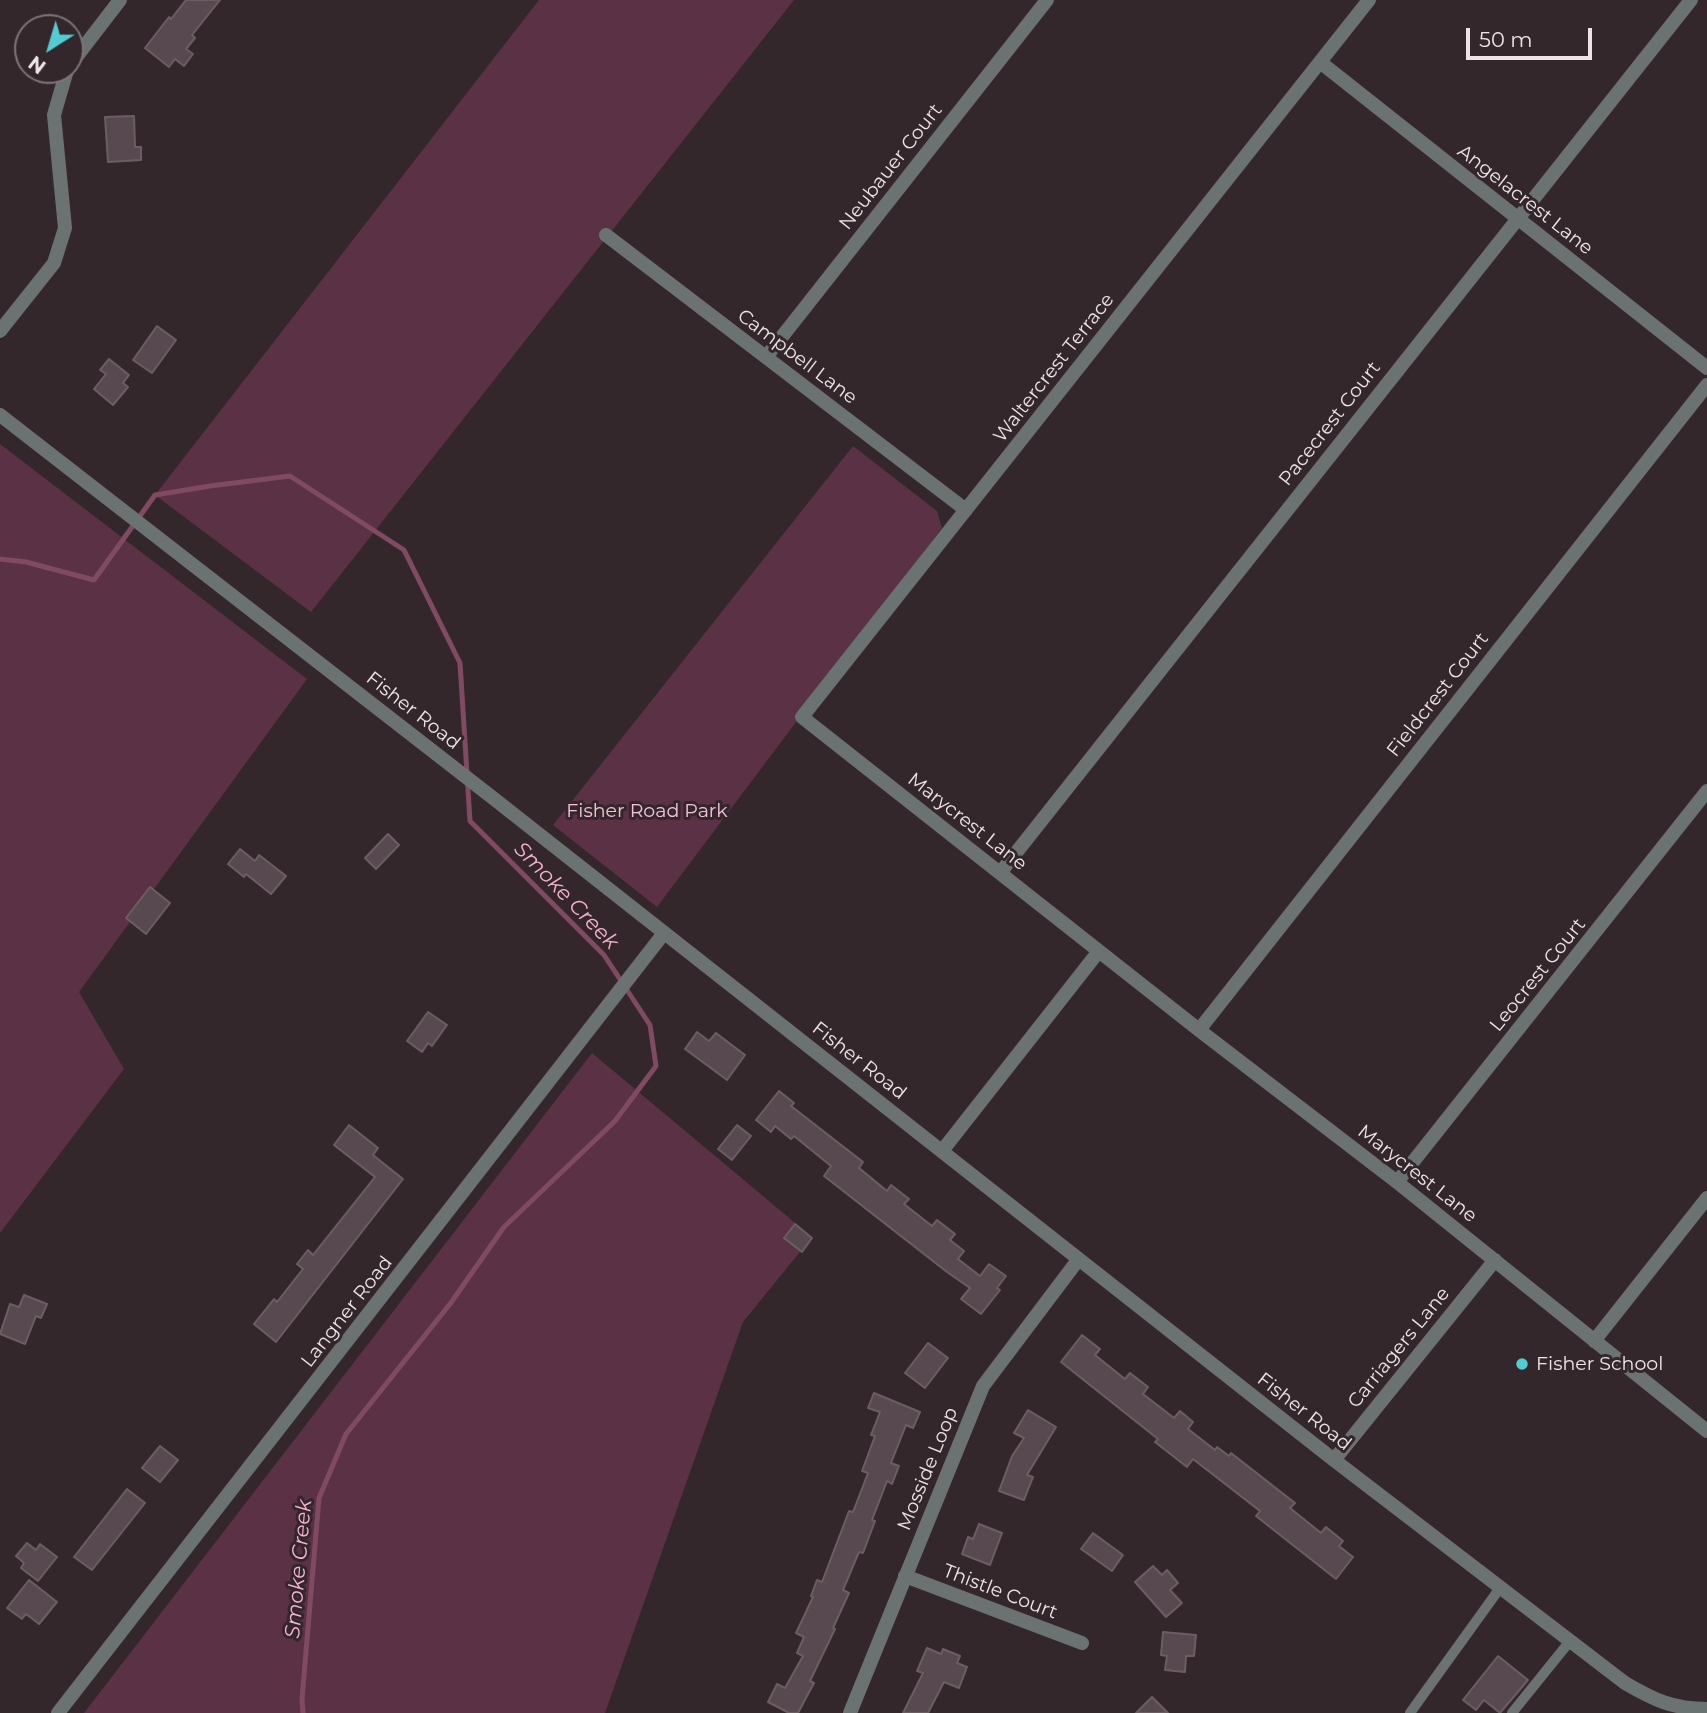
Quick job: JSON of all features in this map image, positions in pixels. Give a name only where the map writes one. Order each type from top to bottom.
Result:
[{"type":"street","points":[[84,47],[120,0]]},
{"type":"street","name":"Neubauer Court","points":[[766,358],[1047,0]]},
{"type":"street","name":"Waltercrest Terrace","points":[[845,750],[802,717],[1369,0]]},
{"type":"street","name":"Pacecrest Court","points":[[1000,873],[1691,0]]},
{"type":"street","name":"Angelacrest Lane","points":[[1320,62],[1707,368]]},
{"type":"street","points":[[0,331],[54,263],[65,228],[54,115],[63,84]]},
{"type":"street","name":"Campbell Lane","points":[[606,235],[966,510]]},
{"type":"street","name":"Fieldcrest Court","points":[[1199,1030],[1707,385]]},
{"type":"street","name":"Fisher Road","points":[[0,415],[427,746],[1334,1460],[1625,1683],[1657,1702],[1689,1709],[1707,1709]]},
{"type":"street","name":"Marycrest Lane","points":[[845,750],[1199,1030],[1397,1182],[1707,1431]]},
{"type":"street","name":"Leocrest Court","points":[[1397,1182],[1707,791]]},
{"type":"street","name":"Langner Road","points":[[58,1713],[664,933]]},
{"type":"street","points":[[942,1151],[1099,951]]},
{"type":"street","points":[[1594,1340],[1707,1198]]},
{"type":"street","name":"Mosside Loop","points":[[850,1713],[983,1386],[1078,1260]]},
{"type":"street","name":"Carriagers Lane","points":[[1334,1460],[1495,1260]]},
{"type":"street","name":"Thistle Court","points":[[905,1576],[1082,1643]]},
{"type":"lane","points":[[1410,1713],[1500,1588]]},
{"type":"lane","points":[[1512,1713],[1570,1641]]},
{"type":"green space","points":[[539,0],[794,0],[311,612],[155,495]]},
{"type":"green space","points":[[0,444],[307,679],[79,992],[124,1069],[0,1233]]},
{"type":"green space","name":"Fisher Road Park","points":[[853,446],[937,511],[942,528],[657,907],[553,825]]},
{"type":"green space","points":[[592,1053],[812,1237],[743,1322],[605,1713],[84,1713]]},
{"type":"building","points":[[186,0],[220,0],[192,35],[195,38],[186,49],[193,54],[184,66],[175,59],[169,67],[145,48]]},
{"type":"building","points":[[134,116],[135,147],[141,147],[141,160],[108,162],[105,117]]},
{"type":"building","points":[[157,326],[176,340],[152,373],[133,360]]},
{"type":"building","points":[[109,359],[129,375],[123,383],[128,387],[113,405],[94,389],[106,374],[100,370]]},
{"type":"building","points":[[388,834],[399,845],[376,869],[365,858]]},
{"type":"building","points":[[240,849],[255,861],[259,855],[286,876],[271,894],[228,864]]},
{"type":"building","points":[[150,887],[170,903],[146,934],[126,918]]},
{"type":"building","points":[[428,1012],[447,1025],[432,1046],[428,1043],[422,1052],[407,1041]]},
{"type":"building","points":[[697,1032],[709,1041],[716,1033],[745,1055],[727,1080],[685,1049]]},
{"type":"building","points":[[779,1091],[794,1103],[791,1106],[863,1162],[859,1168],[887,1191],[891,1185],[909,1199],[904,1204],[932,1226],[937,1220],[955,1234],[950,1240],[964,1251],[958,1259],[980,1276],[989,1264],[1006,1276],[997,1288],[1000,1290],[981,1314],[961,1299],[970,1288],[824,1176],[831,1166],[794,1136],[791,1139],[775,1126],[771,1132],[756,1120]]},
{"type":"building","points":[[349,1125],[378,1148],[373,1155],[403,1179],[276,1342],[254,1324],[274,1299],[277,1302],[303,1269],[297,1264],[308,1250],[313,1255],[375,1177],[334,1145]]},
{"type":"building","points":[[737,1125],[751,1136],[732,1160],[718,1149]]},
{"type":"building","points":[[795,1224],[812,1238],[802,1252],[784,1238]]},
{"type":"building","points":[[24,1295],[47,1304],[41,1318],[36,1316],[25,1344],[0,1334],[10,1304],[19,1307]]},
{"type":"building","points":[[1082,1335],[1100,1349],[1095,1355],[1125,1379],[1130,1373],[1148,1387],[1143,1394],[1174,1418],[1180,1411],[1193,1422],[1188,1429],[1215,1450],[1217,1447],[1229,1456],[1231,1453],[1295,1503],[1290,1508],[1321,1533],[1326,1527],[1343,1541],[1339,1546],[1353,1557],[1336,1579],[1256,1516],[1260,1511],[1193,1459],[1187,1467],[1155,1442],[1158,1439],[1061,1362]]},
{"type":"building","points":[[928,1343],[948,1358],[925,1388],[905,1373]]},
{"type":"building","points":[[874,1393],[920,1412],[913,1428],[906,1425],[891,1463],[899,1466],[892,1484],[887,1481],[863,1553],[859,1552],[843,1590],[849,1593],[810,1681],[814,1683],[798,1713],[789,1713],[768,1702],[777,1684],[785,1688],[803,1656],[797,1653],[804,1637],[796,1633],[813,1597],[811,1596],[817,1580],[822,1582],[849,1511],[853,1512],[868,1473],[862,1471],[875,1436],[871,1435],[880,1412],[868,1408]]},
{"type":"building","points":[[1028,1410],[1056,1427],[1027,1475],[1033,1477],[1024,1500],[999,1491],[1012,1456],[1024,1438],[1014,1433]]},
{"type":"building","points":[[160,1446],[178,1460],[160,1482],[142,1468]]},
{"type":"building","points":[[127,1489],[145,1503],[92,1570],[74,1557]]},
{"type":"building","points":[[979,1524],[1002,1533],[990,1565],[962,1554],[968,1537],[973,1539]]},
{"type":"building","points":[[1093,1533],[1123,1555],[1112,1571],[1081,1549]]},
{"type":"building","points":[[27,1543],[36,1550],[40,1544],[57,1557],[38,1581],[21,1568],[24,1563],[16,1556]]},
{"type":"building","points":[[1153,1566],[1162,1575],[1167,1570],[1178,1583],[1170,1590],[1182,1603],[1166,1617],[1135,1582]]},
{"type":"building","points":[[29,1580],[57,1602],[39,1624],[26,1614],[22,1619],[7,1608]]},
{"type":"building","points":[[1163,1632],[1196,1635],[1194,1656],[1186,1656],[1185,1672],[1165,1670],[1167,1656],[1161,1655]]},
{"type":"building","points":[[927,1648],[941,1654],[943,1649],[960,1656],[957,1663],[967,1667],[959,1688],[944,1682],[928,1713],[903,1713],[923,1673],[917,1671]]},
{"type":"building","points":[[1498,1656],[1528,1680],[1500,1713],[1484,1700],[1476,1710],[1463,1700]]},
{"type":"building","points":[[1152,1697],[1168,1713],[1136,1713]]},
{"type":"waterway","name":"Smoke Creek","points":[[0,559],[26,562],[94,580],[155,495],[290,476],[404,550],[460,663],[470,821],[604,955],[650,1025],[656,1066],[615,1121],[504,1227],[450,1304],[346,1434],[319,1498],[303,1713]]},
{"type":"place","name":"Fisher School","points":[[1522,1364]]}]
